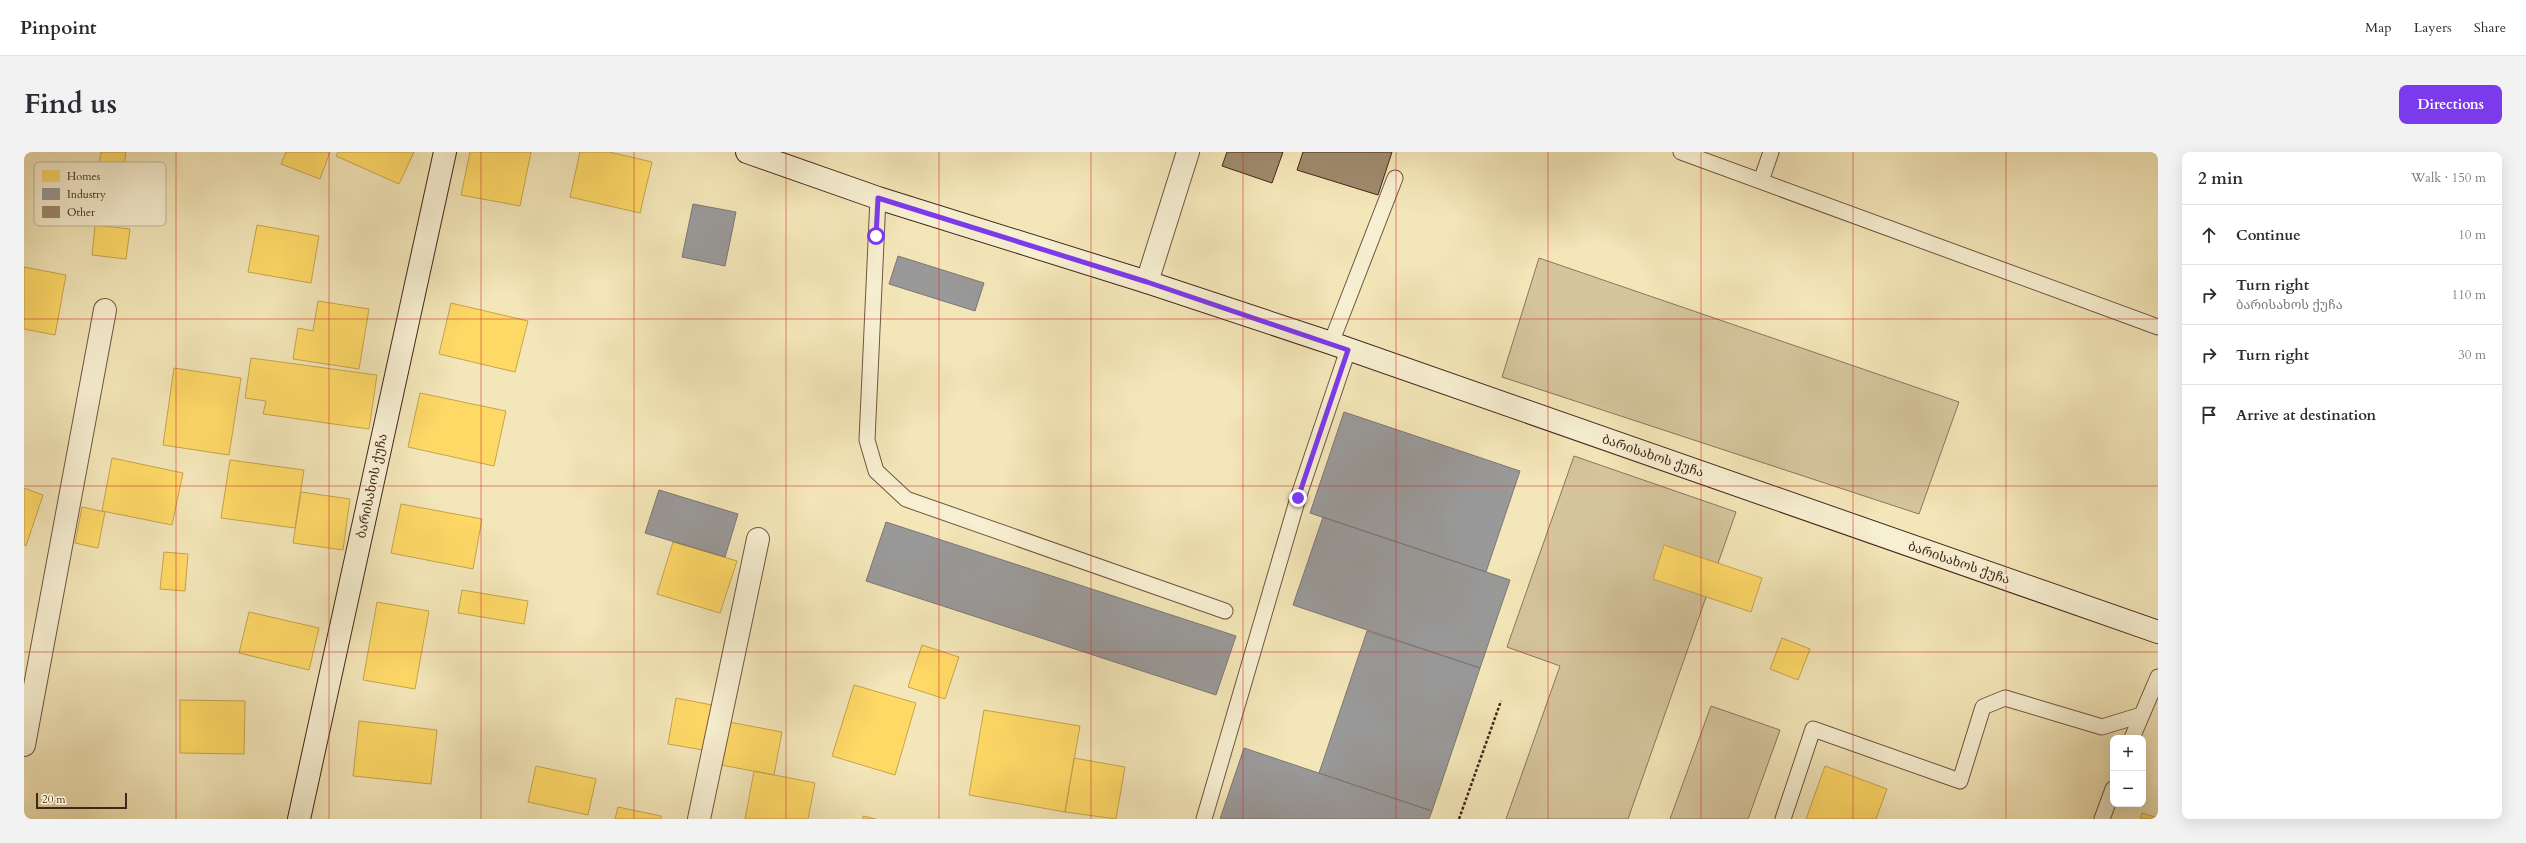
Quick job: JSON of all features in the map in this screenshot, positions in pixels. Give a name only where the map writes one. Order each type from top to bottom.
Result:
[{"type":"street","name":"ბარისახოს ქუჩა","points":[[299,819],[445,152]]},
{"type":"street","name":"ბარისახოს ქუჩა","points":[[748,152],[878,198],[1147,282],[1339,347],[2158,632]]},
{"type":"street","points":[[1147,282],[1188,152]]},
{"type":"street","points":[[24,745],[105,310]]},
{"type":"street","points":[[699,819],[758,539]]},
{"type":"lane","points":[[1681,152],[2158,327]]},
{"type":"lane","points":[[1761,181],[1771,152]]},
{"type":"lane","points":[[1204,819],[1298,498],[1339,347],[1395,178]]},
{"type":"lane","points":[[878,198],[867,440],[876,470],[906,499],[1225,611]]},
{"type":"lane","points":[[2133,735],[2158,677]]},
{"type":"lane","points":[[1783,819],[1813,729],[1960,781],[1984,706],[2005,698],[2102,727],[2141,715]]},
{"type":"lane","points":[[2102,819],[2110,797]]},
{"type":"path","points":[[1459,819],[1501,701]]},
{"type":"shaded area","points":[[1539,258],[1959,402],[1919,514],[1502,377]]},
{"type":"shaded area","points":[[1574,456],[1736,512],[1628,819],[1506,819],[1560,666],[1507,647]]},
{"type":"shaded area","points":[[1711,706],[1780,730],[1748,819],[1670,819]]},
{"type":"building: Homes","points":[[101,152],[126,152],[125,162],[99,162]]},
{"type":"building: Homes","points":[[286,152],[330,152],[320,179],[281,164]]},
{"type":"building: Homes","points":[[338,152],[414,152],[399,184],[336,156]]},
{"type":"building: Homes","points":[[470,152],[531,152],[520,206],[461,195]]},
{"type":"building: Homes","points":[[580,152],[609,152],[652,162],[640,213],[570,197]]},
{"type":"building: Homes","points":[[257,225],[319,236],[311,283],[248,272]]},
{"type":"building: Homes","points":[[95,226],[130,229],[126,259],[92,255]]},
{"type":"building: Homes","points":[[24,267],[66,275],[55,335],[24,329]]},
{"type":"building: Homes","points":[[318,301],[369,309],[359,369],[293,359],[298,328],[313,331]]},
{"type":"building: Homes","points":[[451,303],[528,321],[515,372],[439,354]]},
{"type":"building: Homes","points":[[251,358],[377,375],[369,429],[263,414],[266,401],[245,398]]},
{"type":"building: Homes","points":[[174,368],[241,378],[229,455],[163,445]]},
{"type":"building: Homes","points":[[420,393],[506,411],[494,466],[408,447]]},
{"type":"building: Homes","points":[[112,458],[183,473],[172,525],[102,511]]},
{"type":"building: Homes","points":[[230,460],[304,470],[295,528],[221,518]]},
{"type":"building: Homes","points":[[24,488],[43,495],[26,546],[24,545]]},
{"type":"building: Homes","points":[[301,492],[350,499],[343,550],[293,543]]},
{"type":"building: Homes","points":[[401,504],[482,519],[473,569],[391,553]]},
{"type":"building: Homes","points":[[82,507],[105,512],[98,548],[75,543]]},
{"type":"building: Homes","points":[[673,542],[737,561],[720,613],[657,594]]},
{"type":"building: Homes","points":[[1664,545],[1762,578],[1751,612],[1653,579]]},
{"type":"building: Homes","points":[[164,552],[188,554],[185,591],[160,589]]},
{"type":"building: Homes","points":[[462,590],[528,601],[524,624],[458,613]]},
{"type":"building: Homes","points":[[377,602],[429,611],[415,689],[363,680]]},
{"type":"building: Homes","points":[[249,612],[319,628],[309,670],[239,653]]},
{"type":"building: Homes","points":[[1782,638],[1810,649],[1798,680],[1770,669]]},
{"type":"building: Homes","points":[[922,645],[959,657],[945,699],[908,687]]},
{"type":"building: Homes","points":[[854,685],[916,703],[895,775],[832,756]]},
{"type":"building: Homes","points":[[676,698],[712,705],[703,750],[668,744]]},
{"type":"building: Homes","points":[[180,700],[245,701],[244,754],[180,753]]},
{"type":"building: Homes","points":[[984,710],[1080,726],[1065,812],[969,795]]},
{"type":"building: Homes","points":[[359,721],[437,730],[431,784],[353,776]]},
{"type":"building: Homes","points":[[729,722],[782,732],[774,775],[721,765]]},
{"type":"building: Homes","points":[[1074,758],[1125,767],[1116,819],[1065,812]]},
{"type":"building: Homes","points":[[536,766],[596,779],[588,815],[528,802]]},
{"type":"building: Homes","points":[[1825,766],[1887,789],[1876,819],[1806,819]]},
{"type":"building: Homes","points":[[754,771],[815,783],[808,819],[745,819]]},
{"type":"building: Homes","points":[[618,807],[661,816],[661,819],[615,819]]},
{"type":"building: Homes","points":[[2142,813],[2158,818],[2158,819],[2140,819]]},
{"type":"building: Homes","points":[[863,816],[876,819],[863,819]]},
{"type":"building: Industry","points":[[693,204],[736,212],[725,266],[682,257]]},
{"type":"building: Industry","points":[[898,256],[984,283],[975,311],[889,284]]},
{"type":"building: Industry","points":[[1344,412],[1520,471],[1486,572],[1310,513]]},
{"type":"building: Industry","points":[[659,490],[738,514],[725,557],[645,533]]},
{"type":"building: Industry","points":[[1323,517],[1510,580],[1480,668],[1293,605]]},
{"type":"building: Industry","points":[[886,522],[1236,636],[1216,695],[866,581]]},
{"type":"building: Industry","points":[[1367,631],[1480,668],[1432,811],[1319,773]]},
{"type":"building: Industry","points":[[1244,748],[1432,811],[1429,819],[1220,819]]},
{"type":"building: Other","points":[[1227,152],[1283,152],[1272,183],[1222,166]]},
{"type":"building: Other","points":[[1303,152],[1392,152],[1378,195],[1297,170]]},
{"type":"route","points":[[876,236],[878,198],[1147,282],[1348,350],[1298,498]]}]
